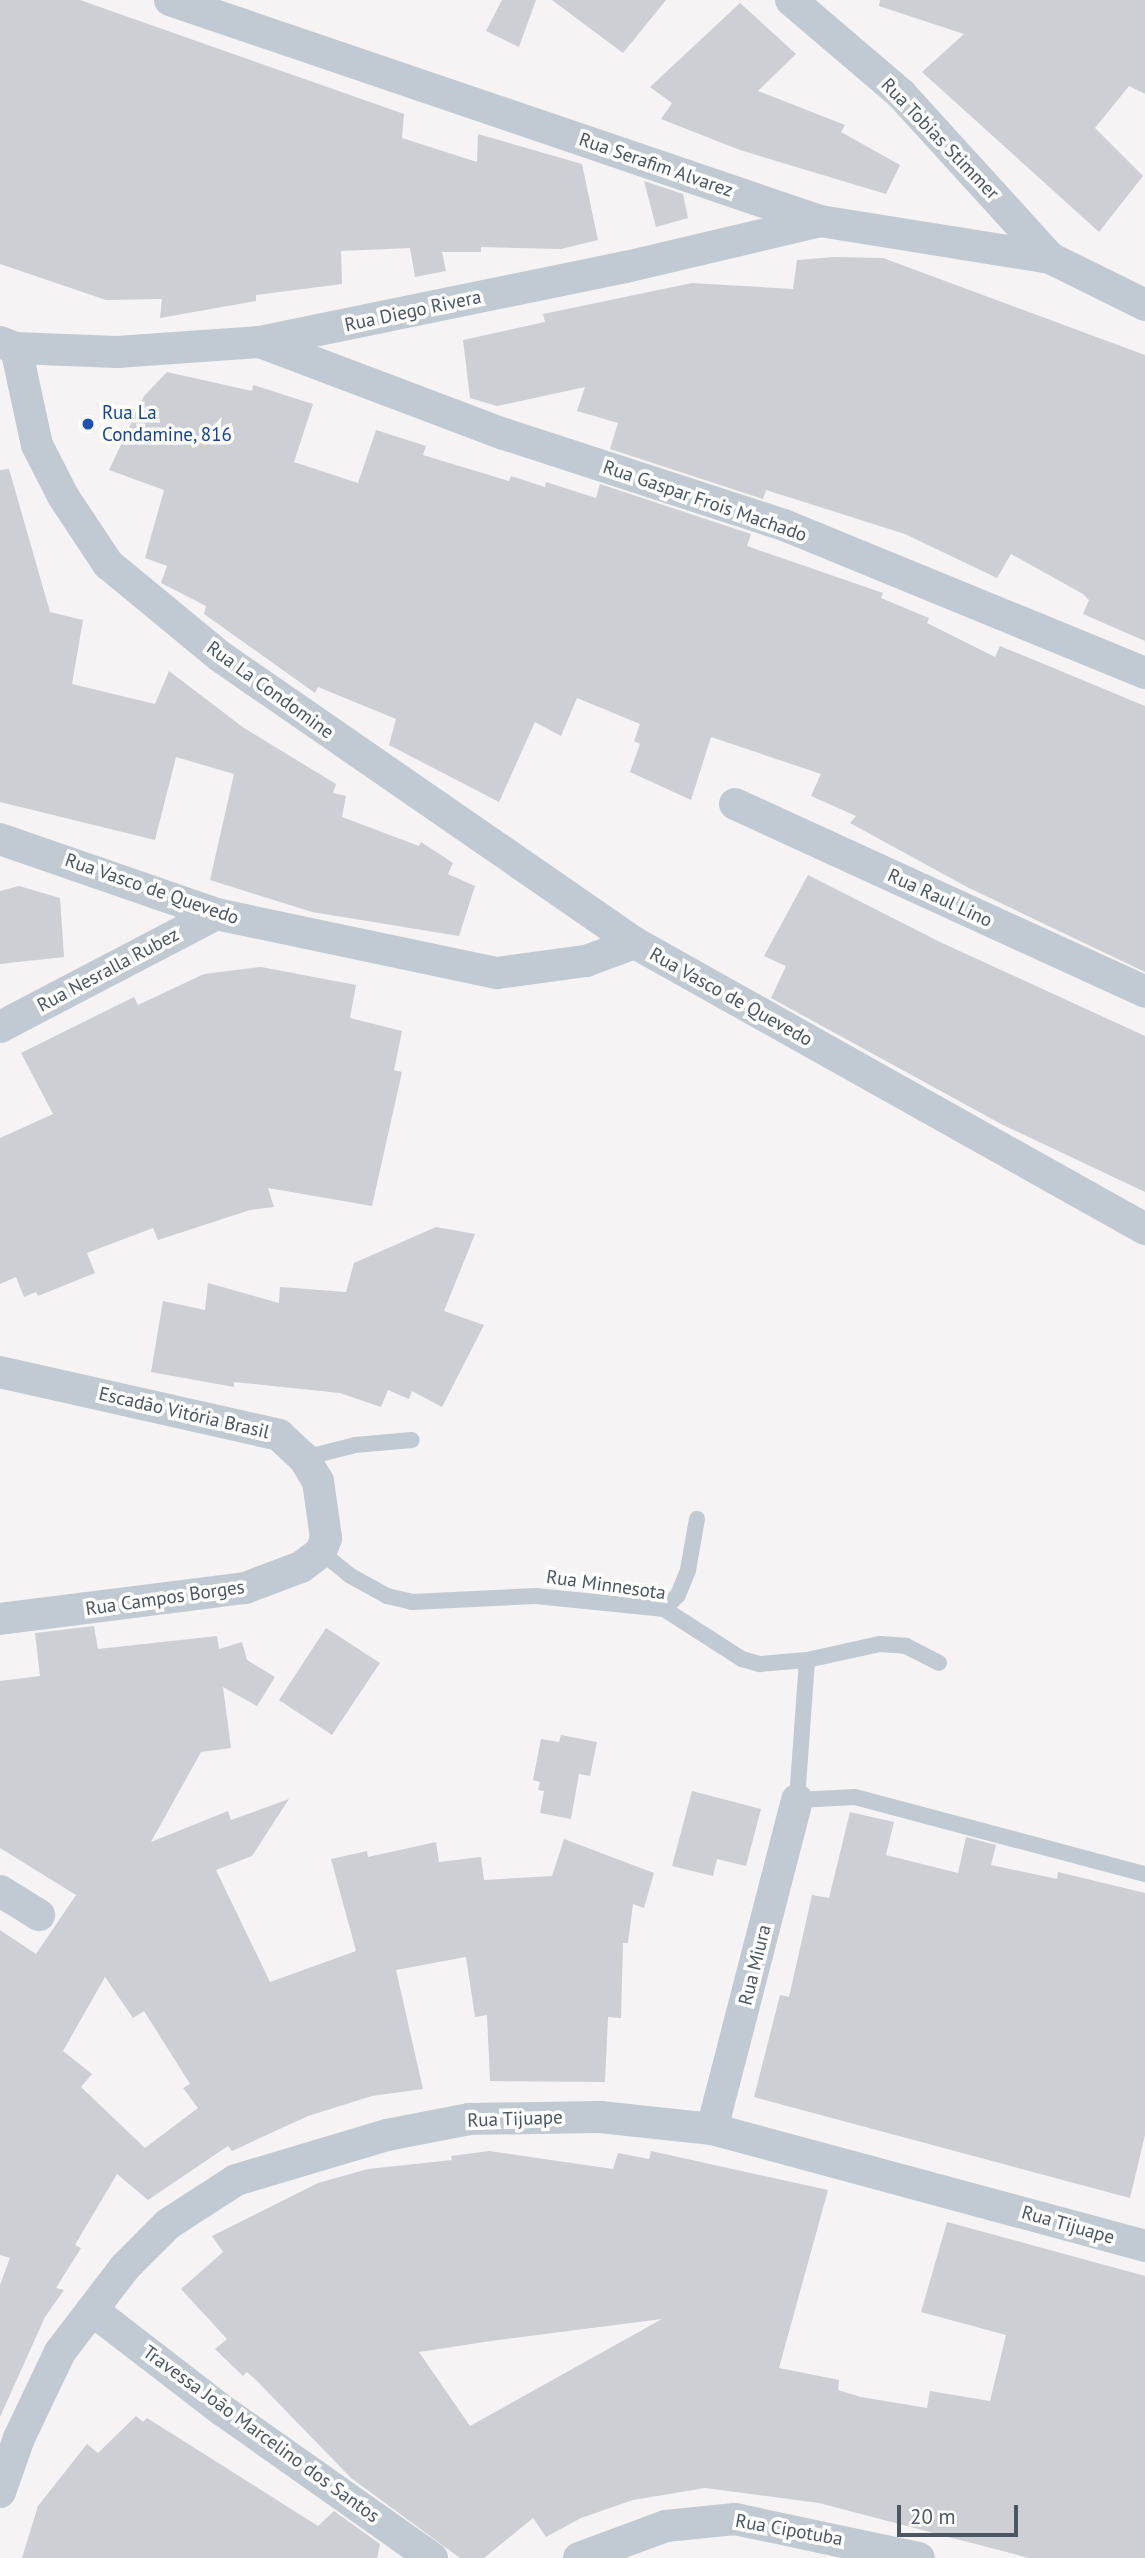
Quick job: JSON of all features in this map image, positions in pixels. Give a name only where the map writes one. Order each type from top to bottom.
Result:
[{"type":"street","name":"Rua Serafim Alvarez","points":[[170,0],[820,221],[1050,258],[1145,305]]},
{"type":"street","name":"Rua Tobias Stimmer","points":[[791,0],[901,94],[1050,258]]},
{"type":"street","name":"Rua Diego Rivera","points":[[8,345],[117,352],[260,342],[626,267],[820,221]]},
{"type":"street","name":"Rua Gaspar Frois Machado","points":[[260,342],[504,433],[784,525],[1145,673]]},
{"type":"street","name":"Rua La Condomine","points":[[8,345],[37,445],[63,496],[108,564],[221,657],[635,943]]},
{"type":"street","name":"Rua Raul Lino","points":[[735,804],[1145,992]]},
{"type":"street","name":"Rua Vasco de Quevedo","points":[[0,839],[216,914],[497,973],[586,961],[635,943],[1145,1229]]},
{"type":"street","name":"Rua Nesralla Rubez","points":[[0,1027],[216,914]]},
{"type":"street","name":"Escadão Vitória Brasil","points":[[0,1372],[279,1436],[304,1458],[318,1481],[326,1538],[321,1552]]},
{"type":"street","name":"Rua Campos Borges","points":[[2,1620],[245,1588],[282,1578],[321,1552]]},
{"type":"street","name":"Rua Miura","points":[[712,2129],[797,1800]]},
{"type":"street","points":[[0,1891],[39,1915]]},
{"type":"street","name":"Rua Tijuape","points":[[0,2492],[41,2387],[92,2309],[125,2267],[200,2200],[236,2180],[296,2159],[469,2119],[600,2117],[712,2129],[1145,2246]]},
{"type":"street","name":"Travessa João Marcelino dos Santos","points":[[92,2309],[222,2410],[432,2558]]},
{"type":"street","name":"Rua Cipotuba","points":[[579,2558],[666,2526],[735,2519],[919,2558]]},
{"type":"lane","points":[[304,1458],[346,1446],[412,1440]]},
{"type":"lane","points":[[664,1609],[678,1595],[688,1570],[697,1519]]},
{"type":"lane","name":"Rua Minnesota","points":[[321,1552],[365,1586],[412,1602],[536,1596],[664,1609],[742,1659],[760,1664],[807,1660]]},
{"type":"lane","points":[[939,1663],[906,1646],[880,1644],[807,1660],[797,1800],[855,1797],[1145,1874]]},
{"type":"building","points":[[0,0],[80,0],[404,114],[402,138],[477,162],[478,134],[582,164],[598,240],[561,249],[481,247],[481,252],[442,252],[446,271],[415,277],[410,248],[341,251],[342,284],[256,295],[256,301],[160,318],[162,299],[106,300],[0,264]]},
{"type":"building","points":[[502,0],[536,0],[519,47],[486,31]]},
{"type":"building","points":[[552,0],[666,0],[623,53]]},
{"type":"building","points":[[880,0],[1145,0],[1145,94],[1129,86],[1095,128],[1143,176],[1099,232],[922,72],[964,34],[879,6]]},
{"type":"building","points":[[740,3],[796,54],[758,91],[845,125],[841,132],[900,165],[886,194],[740,150],[661,119],[672,103],[650,87]]},
{"type":"building","points":[[644,181],[683,194],[688,218],[656,227]]},
{"type":"building","points":[[834,257],[883,258],[1145,355],[1145,641],[1083,614],[1089,600],[1083,594],[1011,554],[997,578],[905,534],[766,490],[763,499],[610,449],[618,423],[577,411],[585,387],[497,406],[470,398],[463,340],[545,322],[543,314],[692,283],[793,289],[797,260]]},
{"type":"building","points":[[167,372],[252,391],[253,385],[313,404],[294,462],[358,483],[376,430],[426,446],[423,455],[509,481],[511,476],[545,487],[546,482],[596,498],[600,484],[751,534],[747,546],[883,593],[881,598],[929,618],[927,623],[995,657],[1000,646],[1145,706],[1145,972],[967,887],[850,823],[856,816],[811,796],[821,774],[711,737],[691,800],[630,772],[640,744],[634,741],[640,724],[577,698],[561,736],[535,722],[499,802],[389,745],[396,719],[318,687],[315,693],[204,614],[206,606],[161,583],[167,566],[145,558],[164,490],[109,470],[144,396]]},
{"type":"building","points":[[9,469],[50,612],[83,620],[72,684],[155,704],[169,671],[244,728],[336,784],[333,793],[346,796],[342,817],[419,846],[421,842],[453,863],[448,874],[475,886],[459,936],[312,912],[210,880],[234,774],[176,757],[155,840],[0,802],[0,470]]},
{"type":"building","points":[[808,875],[940,942],[1145,1036],[1145,1192],[1001,1124],[771,998],[786,966],[764,956]]},
{"type":"building","points":[[19,886],[60,898],[64,957],[0,964],[0,891]]},
{"type":"building","points":[[261,967],[356,985],[350,1018],[402,1031],[394,1070],[402,1072],[372,1206],[268,1188],[274,1207],[250,1210],[158,1240],[153,1228],[87,1253],[95,1273],[38,1296],[36,1292],[24,1297],[16,1277],[0,1284],[0,1138],[53,1114],[21,1053],[134,997],[138,1005],[204,974]]},
{"type":"building","points":[[436,1227],[475,1234],[444,1311],[484,1325],[442,1407],[412,1391],[409,1399],[388,1390],[381,1407],[340,1393],[234,1382],[234,1387],[151,1372],[163,1301],[205,1310],[208,1283],[279,1303],[280,1287],[346,1292],[354,1263]]},
{"type":"building","points":[[94,1626],[98,1649],[217,1636],[219,1649],[242,1642],[247,1660],[275,1677],[257,1706],[223,1687],[231,1748],[201,1752],[151,1842],[228,1811],[231,1820],[289,1799],[252,1856],[216,1870],[270,1982],[356,1951],[331,1859],[367,1851],[368,1857],[436,1842],[439,1862],[481,1857],[484,1880],[552,1876],[564,1839],[654,1873],[644,1908],[633,1904],[628,1943],[623,1943],[621,2018],[608,2017],[605,2082],[490,2081],[487,2015],[475,2017],[466,1957],[396,1970],[423,2089],[372,2096],[308,2116],[232,2151],[228,2146],[148,2200],[117,2174],[75,2245],[81,2248],[56,2288],[64,2290],[45,2317],[0,2417],[0,2285],[10,2258],[0,2255],[0,1930],[36,1954],[76,1895],[0,1848],[0,1681],[40,1676],[35,1633]],"holes":[[[105,1977],[133,2018],[144,2011],[190,2084],[183,2088],[198,2108],[145,2148],[81,2087],[92,2074],[63,2051]]]},
{"type":"building","points":[[326,1628],[380,1663],[332,1735],[279,1700]]},
{"type":"building","points":[[561,1735],[597,1742],[590,1776],[579,1774],[571,1819],[540,1813],[544,1791],[538,1790],[540,1782],[533,1780],[541,1739],[559,1742]]},
{"type":"building","points":[[692,1791],[761,1809],[746,1866],[717,1859],[713,1876],[672,1866]]},
{"type":"building","points":[[850,1812],[894,1822],[886,1855],[958,1873],[966,1837],[996,1845],[991,1865],[1057,1879],[1058,1872],[1145,1893],[1145,2135],[1130,2198],[754,2097],[780,1995],[789,1997],[812,1895],[829,1898]]},
{"type":"building","points":[[489,2151],[613,2169],[618,2153],[649,2159],[651,2151],[828,2190],[779,2368],[839,2380],[838,2390],[861,2397],[927,2408],[930,2391],[990,2401],[1006,2335],[921,2312],[947,2222],[1145,2276],[1145,2558],[1029,2558],[819,2503],[705,2488],[633,2500],[581,2518],[546,2537],[533,2518],[484,2558],[460,2558],[351,2478],[256,2380],[247,2372],[243,2376],[215,2349],[227,2339],[181,2289],[223,2252],[212,2236],[318,2183],[368,2169],[452,2160],[451,2156]],"holes":[[[662,2319],[470,2426],[419,2352]]]},
{"type":"building","points":[[136,2416],[143,2422],[147,2418],[318,2526],[334,2511],[380,2544],[377,2558],[22,2558],[38,2506],[87,2444],[98,2453]]},
{"type":"place","name":"Rua La Condamine, 816","points":[[88,424]]}]
